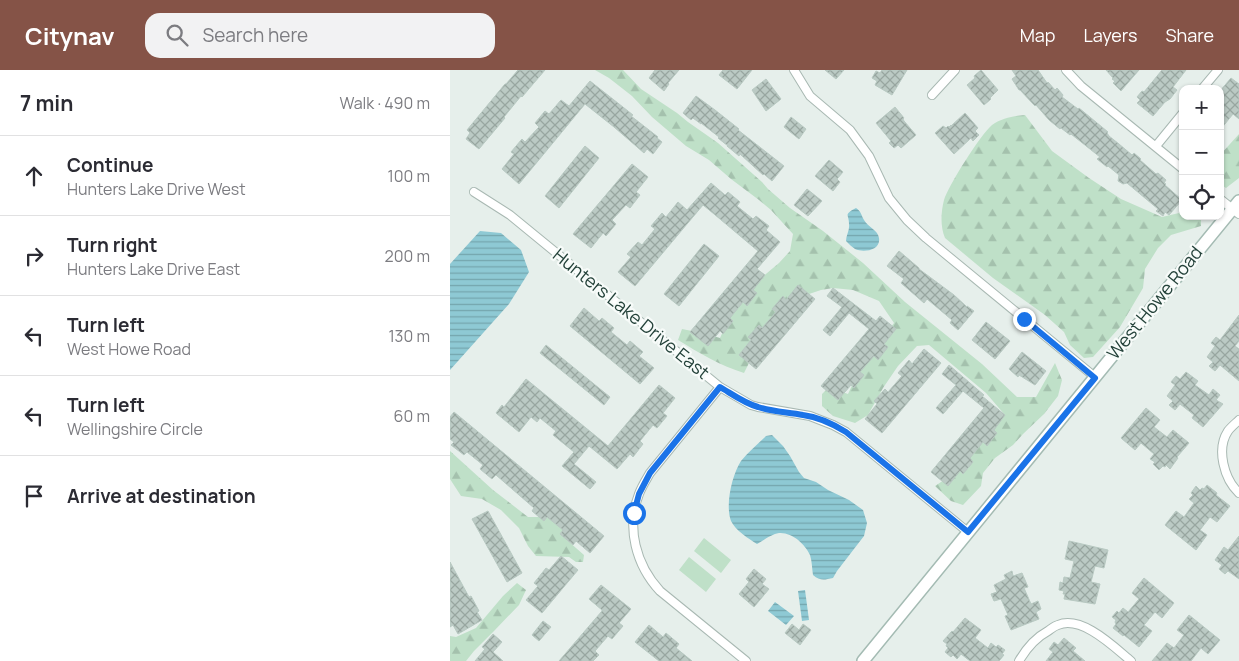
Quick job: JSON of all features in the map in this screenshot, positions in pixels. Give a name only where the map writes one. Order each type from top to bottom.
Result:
[{"type":"main road","name":"West Howe Road","points":[[863,661],[1237,208]]},
{"type":"street","points":[[794,70],[810,96],[850,130],[869,156],[889,198],[907,220],[926,238],[1095,378]]},
{"type":"street","points":[[932,95],[955,70]]},
{"type":"street","points":[[1066,70],[1083,88],[1179,166]]},
{"type":"street","points":[[1205,85],[1218,70]]},
{"type":"street","points":[[1156,146],[1179,118]]},
{"type":"street","name":"Hunters Lake Drive East","points":[[474,192],[510,215],[720,387],[758,408],[802,414],[833,424],[846,432],[968,532]]},
{"type":"street","points":[[1224,201],[1237,208]]},
{"type":"street","points":[[720,387],[650,473],[642,486],[636,502],[633,528],[642,565],[660,591],[746,661]]},
{"type":"street","points":[[1239,420],[1228,432],[1222,449],[1227,478],[1239,493]]},
{"type":"street","points":[[1019,661],[1039,636],[1059,624],[1076,624],[1090,630],[1131,661]]},
{"type":"green space","points":[[595,70],[623,70],[641,89],[718,143],[790,208],[863,263],[905,302],[982,364],[1017,397],[1036,397],[1055,363],[1062,380],[1058,396],[1044,414],[1013,445],[995,458],[983,473],[981,486],[963,505],[951,501],[935,486],[950,476],[991,428],[1005,415],[986,393],[929,345],[917,346],[898,366],[868,415],[855,423],[833,416],[822,406],[822,394],[829,387],[848,394],[862,364],[894,323],[879,301],[853,290],[833,288],[794,299],[755,351],[744,373],[719,363],[678,340],[682,329],[720,338],[735,305],[755,283],[790,251],[793,234],[759,200],[709,160],[686,146],[652,117],[632,96],[609,78]]},
{"type":"green space","points":[[1025,115],[1052,151],[1121,199],[1162,217],[1179,213],[1179,220],[1201,220],[1201,226],[1171,235],[1158,248],[1145,269],[1143,288],[1120,327],[1093,357],[1084,358],[1070,345],[1064,332],[1045,315],[993,278],[945,238],[943,233],[942,209],[944,200],[958,172],[992,125],[1016,116]]},
{"type":"green space","points":[[1239,134],[1239,178],[1226,188],[1224,187],[1224,151]]},
{"type":"green space","points":[[450,451],[493,490],[528,517],[539,517],[544,521],[547,517],[563,530],[560,534],[584,555],[583,562],[576,562],[569,557],[536,556],[528,546],[519,528],[501,510],[482,499],[461,496],[450,479]]},
{"type":"green space","points":[[704,538],[731,560],[721,573],[694,551]]},
{"type":"green space","points":[[689,557],[716,579],[706,592],[679,570]]},
{"type":"green space","points":[[517,583],[526,590],[519,605],[466,661],[450,661],[450,636],[456,637],[476,628],[503,596]]},
{"type":"water","points":[[856,208],[878,235],[879,242],[871,250],[855,249],[846,241],[849,226],[848,215],[849,212]]},
{"type":"water","points":[[480,231],[501,233],[521,250],[529,272],[509,304],[450,370],[450,264]]},
{"type":"water","points":[[772,435],[783,446],[804,478],[816,482],[863,510],[867,523],[864,536],[833,578],[822,580],[813,575],[810,555],[801,543],[789,534],[779,533],[757,544],[739,531],[731,521],[729,499],[732,482],[738,467],[741,461],[766,436]]},
{"type":"water","points":[[805,590],[809,620],[802,621],[798,591]]},
{"type":"water","points":[[775,602],[794,616],[786,625],[768,611]]},
{"type":"building","points":[[518,70],[545,70],[521,96],[479,149],[466,139],[470,133],[467,130]]},
{"type":"building","points":[[655,70],[679,70],[664,91],[649,78]]},
{"type":"building","points":[[723,70],[752,70],[737,89],[719,75]]},
{"type":"building","points":[[825,70],[844,70],[836,79]]},
{"type":"building","points":[[882,70],[907,70],[892,95],[875,85],[877,81],[872,78],[876,71],[880,73]]},
{"type":"building","points":[[981,70],[998,90],[984,105],[967,85]]},
{"type":"building","points":[[1012,70],[1038,70],[1047,83],[1055,90],[1057,88],[1063,95],[1062,97],[1079,108],[1108,132],[1109,136],[1132,155],[1134,153],[1156,174],[1158,173],[1166,180],[1165,185],[1179,197],[1179,203],[1169,215],[1165,212],[1163,216],[1156,211],[1158,209],[1127,183],[1123,184],[1118,181],[1119,175],[1097,159],[1100,157],[1071,134],[1060,129],[1049,120],[1019,90],[1012,79],[1016,76]]},
{"type":"building","points":[[1106,70],[1139,70],[1121,91],[1113,83],[1115,81]]},
{"type":"building","points":[[1162,70],[1186,70],[1173,87],[1177,90],[1153,116],[1137,103],[1140,100],[1137,97],[1142,91],[1144,92]]},
{"type":"building","points":[[1231,78],[1239,84],[1239,119],[1233,114],[1224,125],[1224,86]]},
{"type":"building","points":[[766,79],[781,99],[766,111],[752,90]]},
{"type":"building","points":[[590,81],[633,115],[631,116],[662,142],[653,154],[647,149],[644,153],[585,104],[519,184],[502,169],[514,154],[511,152],[522,139],[525,142],[539,127],[535,123],[545,111],[549,114],[561,100],[569,106]]},
{"type":"building","points":[[696,96],[784,166],[772,181],[740,154],[739,156],[701,123],[693,118],[691,120],[683,113]]},
{"type":"building","points":[[895,107],[916,135],[901,148],[898,145],[894,148],[889,143],[891,141],[876,123]]},
{"type":"building","points":[[965,113],[978,128],[975,131],[979,135],[973,141],[971,138],[954,154],[935,133],[943,126],[946,128],[951,126]]},
{"type":"building","points":[[791,117],[806,129],[799,139],[784,127]]},
{"type":"building","points":[[585,146],[599,158],[559,208],[545,196]]},
{"type":"building","points":[[829,160],[843,172],[837,179],[840,182],[833,191],[815,176]]},
{"type":"building","points":[[632,164],[648,177],[636,192],[640,195],[630,208],[626,205],[612,220],[616,224],[606,236],[603,233],[591,248],[573,234]]},
{"type":"building","points":[[711,183],[725,195],[728,192],[740,202],[737,206],[753,219],[756,216],[769,226],[766,230],[780,242],[757,269],[765,275],[753,290],[757,293],[747,306],[743,302],[730,318],[733,321],[723,334],[720,331],[708,346],[690,332],[758,251],[714,214],[703,205],[635,286],[618,272],[631,257],[627,254],[638,242],[642,245],[655,229],[651,226],[662,213],[666,217],[678,202],[687,210]]},
{"type":"building","points":[[807,189],[822,201],[808,216],[794,205]]},
{"type":"building","points":[[704,244],[719,256],[679,306],[664,294]]},
{"type":"building","points":[[899,251],[919,269],[974,311],[958,330],[950,323],[952,320],[927,299],[924,303],[901,283],[904,279],[887,266]]},
{"type":"building","points":[[798,285],[815,299],[756,369],[739,355],[751,340],[748,337],[759,325],[762,328],[776,312],[772,309],[783,296],[786,300]]},
{"type":"building","points":[[833,288],[876,321],[880,316],[896,329],[884,344],[888,347],[878,360],[874,356],[860,372],[864,375],[854,388],[851,385],[838,400],[821,386],[869,329],[849,313],[830,336],[823,330],[842,307],[827,296]]},
{"type":"building","points":[[584,308],[599,321],[602,318],[614,328],[611,332],[627,345],[630,341],[643,352],[639,356],[654,368],[640,384],[570,326]]},
{"type":"building","points":[[1239,315],[1239,341],[1235,346],[1239,349],[1239,381],[1220,365],[1215,371],[1209,366],[1213,362],[1207,357],[1215,346],[1211,343],[1216,337],[1220,340]]},
{"type":"building","points":[[986,322],[1010,341],[995,359],[972,340]]},
{"type":"building","points":[[546,345],[610,397],[604,405],[540,353]]},
{"type":"building","points":[[924,349],[941,363],[882,433],[865,419],[877,404],[874,401],[885,389],[888,392],[902,376],[898,373],[909,360],[912,364]]},
{"type":"building","points":[[1022,352],[1046,371],[1035,385],[1019,375],[1018,377],[1009,369]]},
{"type":"building","points":[[949,365],[1005,415],[994,430],[997,433],[987,446],[983,442],[970,458],[973,462],[963,474],[960,471],[948,486],[931,472],[984,408],[963,391],[943,414],[936,408],[956,385],[942,374]]},
{"type":"building","points":[[1186,372],[1198,381],[1195,385],[1209,395],[1213,389],[1220,395],[1216,400],[1223,404],[1203,427],[1192,418],[1194,415],[1180,404],[1175,410],[1169,405],[1173,401],[1167,396],[1175,385],[1171,382],[1176,376],[1180,379]]},
{"type":"building","points":[[526,379],[608,446],[659,385],[675,398],[663,413],[667,416],[657,428],[653,425],[640,441],[643,444],[633,457],[630,454],[617,469],[589,446],[574,464],[596,482],[590,489],[562,466],[574,452],[553,435],[556,431],[540,418],[537,422],[531,417],[519,432],[496,413],[502,405],[504,407]]},
{"type":"building","points":[[1146,408],[1160,420],[1154,427],[1167,437],[1173,430],[1189,443],[1170,469],[1166,465],[1159,470],[1153,464],[1155,462],[1150,459],[1154,454],[1141,443],[1135,450],[1121,438]]},
{"type":"building","points":[[454,412],[604,536],[590,553],[576,541],[573,545],[560,534],[563,530],[547,517],[544,521],[539,517],[532,511],[534,508],[496,475],[492,479],[480,469],[483,465],[467,452],[464,455],[451,445],[454,442],[450,439],[450,417]]},
{"type":"building","points":[[1207,485],[1230,506],[1217,522],[1210,517],[1200,530],[1207,535],[1196,550],[1165,525],[1176,511],[1184,517],[1194,503],[1189,499],[1193,495],[1191,493],[1196,486],[1200,490],[1204,489]]},
{"type":"building","points":[[488,511],[522,573],[507,582],[472,519]]},
{"type":"building","points":[[1239,536],[1239,579],[1228,571],[1225,574],[1219,569],[1222,565],[1215,560],[1224,547],[1228,550]]},
{"type":"building","points":[[1069,541],[1108,550],[1104,568],[1095,566],[1091,582],[1100,584],[1095,604],[1064,599],[1064,591],[1059,590],[1060,582],[1063,583],[1064,577],[1070,578],[1074,561],[1065,559]]},
{"type":"building","points":[[561,556],[578,570],[542,613],[526,600],[538,586],[534,583],[546,568],[549,570]]},
{"type":"building","points":[[450,562],[469,597],[471,596],[482,620],[458,634],[453,625],[450,627]]},
{"type":"building","points":[[754,569],[766,579],[762,584],[769,589],[754,607],[739,594],[749,582],[746,579]]},
{"type":"building","points":[[1012,571],[1013,576],[1022,573],[1028,587],[1024,588],[1031,604],[1038,601],[1041,609],[1036,612],[1039,619],[1011,630],[1005,616],[1008,615],[1001,599],[994,601],[991,594],[997,592],[994,585],[1006,579],[1004,575]]},
{"type":"building","points":[[1144,578],[1174,603],[1162,618],[1155,612],[1144,625],[1152,631],[1139,647],[1113,628],[1116,620],[1112,617],[1123,608],[1128,612],[1139,599],[1132,593]]},
{"type":"building","points":[[601,585],[631,609],[619,623],[623,626],[612,639],[608,636],[595,651],[599,655],[593,661],[559,661],[602,611],[589,599]]},
{"type":"building","points":[[1189,615],[1220,640],[1208,654],[1201,648],[1191,661],[1152,661],[1167,643],[1174,648],[1184,635],[1177,630]]},
{"type":"building","points":[[965,618],[981,630],[975,638],[988,648],[991,643],[1005,650],[1002,654],[1004,655],[999,661],[970,661],[961,654],[957,659],[945,652],[948,648],[947,644],[943,641]]},
{"type":"building","points":[[543,621],[551,627],[539,641],[532,635]]},
{"type":"building","points":[[792,624],[799,630],[803,624],[811,630],[800,645],[785,633]]},
{"type":"building","points":[[649,625],[663,637],[666,633],[679,644],[676,648],[692,661],[659,661],[635,642]]},
{"type":"building","points":[[493,634],[502,642],[493,652],[503,661],[475,661],[485,649],[482,647]]},
{"type":"building","points":[[1064,638],[1076,648],[1073,651],[1085,661],[1046,661],[1053,652],[1049,649],[1054,642],[1058,645]]},
{"type":"route","points":[[634,513],[642,486],[650,473],[720,387],[758,408],[802,414],[833,424],[846,432],[968,532],[1095,378],[1024,319]]}]
